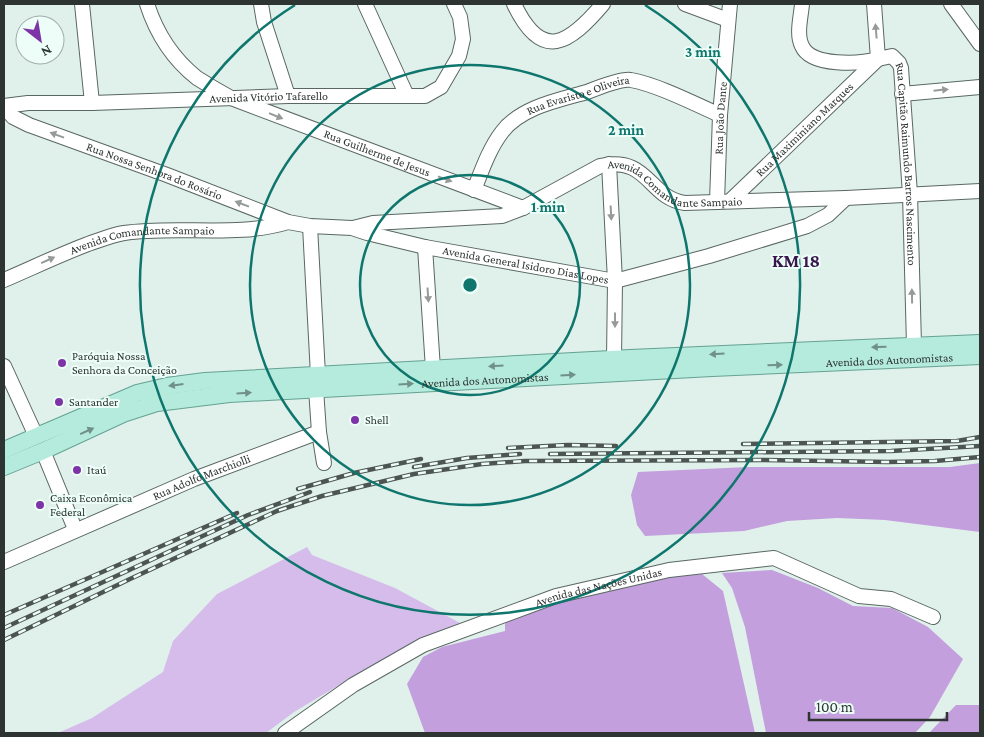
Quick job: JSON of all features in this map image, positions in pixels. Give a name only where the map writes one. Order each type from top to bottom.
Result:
[{"type":"main road","name":"Avenida dos Autonomistas","points":[[4,450],[137,393],[204,381],[317,382],[618,366],[914,345],[980,343]]},
{"type":"main road","points":[[897,360],[905,356],[914,345]]},
{"type":"main road","name":"Avenida dos Autonomistas","points":[[4,467],[123,414],[157,403],[317,382],[433,369],[897,360],[980,356]]},
{"type":"main road","points":[[36,436],[36,454]]},
{"type":"street","points":[[82,4],[92,103]]},
{"type":"street","points":[[147,4],[161,36],[183,65],[198,78],[231,98]]},
{"type":"street","points":[[261,4],[267,32],[288,96]]},
{"type":"street","points":[[365,4],[407,96]]},
{"type":"street","name":"Avenida Vitório Tafarello","points":[[4,107],[28,103],[92,103],[288,96],[425,96],[434,93],[441,87],[455,63],[463,39],[460,17],[454,4]]},
{"type":"street","points":[[514,4],[522,21],[532,34],[540,39],[550,41],[560,40],[569,36],[579,29],[603,4]]},
{"type":"street","points":[[685,4],[728,20]]},
{"type":"street","name":"Rua João Dante","points":[[717,202],[720,115],[730,4]]},
{"type":"street","points":[[802,4],[799,32],[803,49],[809,55],[832,61],[866,62],[878,59]]},
{"type":"street","name":"Rua Capitão Raimundo Barros Nascimento","points":[[874,4],[878,59],[892,56],[899,63],[910,194],[914,345]]},
{"type":"street","points":[[950,4],[980,44]]},
{"type":"street","name":"Rua Maximiniano Marques","points":[[731,200],[878,59]]},
{"type":"street","name":"Rua Evaristo e Oliveira","points":[[474,190],[493,145],[502,130],[509,124],[523,114],[544,105],[592,90],[629,79],[720,115]]},
{"type":"street","points":[[902,94],[980,87]]},
{"type":"street","name":"Rua Guilherme de Jesus","points":[[231,98],[523,208]]},
{"type":"street","name":"Rua Nossa Senhora do Rosário","points":[[4,107],[13,116],[28,125],[167,175],[288,222],[310,226]]},
{"type":"street","points":[[609,164],[618,366]]},
{"type":"street","name":"Avenida Comandante Sampaio","points":[[352,228],[373,223],[496,217],[523,208],[587,172],[609,164],[631,166],[676,202],[846,198],[980,191]]},
{"type":"street","name":"Avenida General Isidoro Dias Lopes","points":[[310,226],[352,228],[425,246],[615,281],[709,256],[807,226],[828,215],[846,198]]},
{"type":"street","name":"Avenida Comandante Sampaio","points":[[4,280],[69,251],[112,236],[142,232],[252,229],[288,222]]},
{"type":"street","points":[[310,226],[319,432],[324,463]]},
{"type":"street","points":[[425,246],[433,369]]},
{"type":"street","points":[[4,369],[36,436]]},
{"type":"street","name":"Rua Adolfo Marchiolli","points":[[4,562],[194,479],[319,432]]},
{"type":"street","points":[[36,454],[75,530]]},
{"type":"street","name":"Avenida das Nações Unidas","points":[[285,733],[353,685],[422,645],[556,596],[669,570],[774,558],[859,596],[891,599],[933,617]]},
{"type":"shaded area","points":[[980,463],[980,532],[885,520],[837,518],[787,521],[744,531],[645,536],[637,525],[631,495],[638,472],[748,467],[950,467]]},
{"type":"shaded area","points":[[307,547],[312,555],[395,588],[460,623],[422,638],[351,678],[294,712],[266,733],[58,733],[92,718],[163,672],[173,641],[217,594]]},
{"type":"shaded area","points":[[772,570],[818,588],[853,606],[892,608],[928,627],[963,659],[930,717],[915,733],[766,733],[745,627],[732,588],[722,573]]},
{"type":"shaded area","points":[[702,574],[723,591],[755,733],[425,733],[407,684],[423,657],[442,647],[505,631],[505,620],[550,602],[647,580]]},
{"type":"shaded area","points":[[956,705],[980,705],[980,733],[929,733]]},
{"type":"railway","points":[[743,444],[957,441],[980,437]]},
{"type":"railway","points":[[508,448],[568,445],[616,446]]},
{"type":"railway","points":[[550,454],[891,451],[980,446]]},
{"type":"railway","points":[[414,467],[467,458],[520,454]]},
{"type":"railway","points":[[4,640],[277,511],[322,496],[414,474],[482,464],[525,461],[764,460],[888,462],[935,461],[980,457]]},
{"type":"railway","points":[[298,489],[354,473],[421,459]]},
{"type":"railway","points":[[4,628],[248,515],[310,492]]},
{"type":"railway","points":[[4,615],[237,513]]},
{"type":"place","name":"Paróquia Nossa Senhora da Conceição","points":[[62,363]]},
{"type":"place","name":"Santander","points":[[59,402]]},
{"type":"place","name":"Shell","points":[[355,420]]},
{"type":"place","name":"Itaú","points":[[77,470]]},
{"type":"place","name":"Caixa Econômica Federal","points":[[40,505]]},
{"type":"district","name":"KM 18","points":[[796,261]]}]
